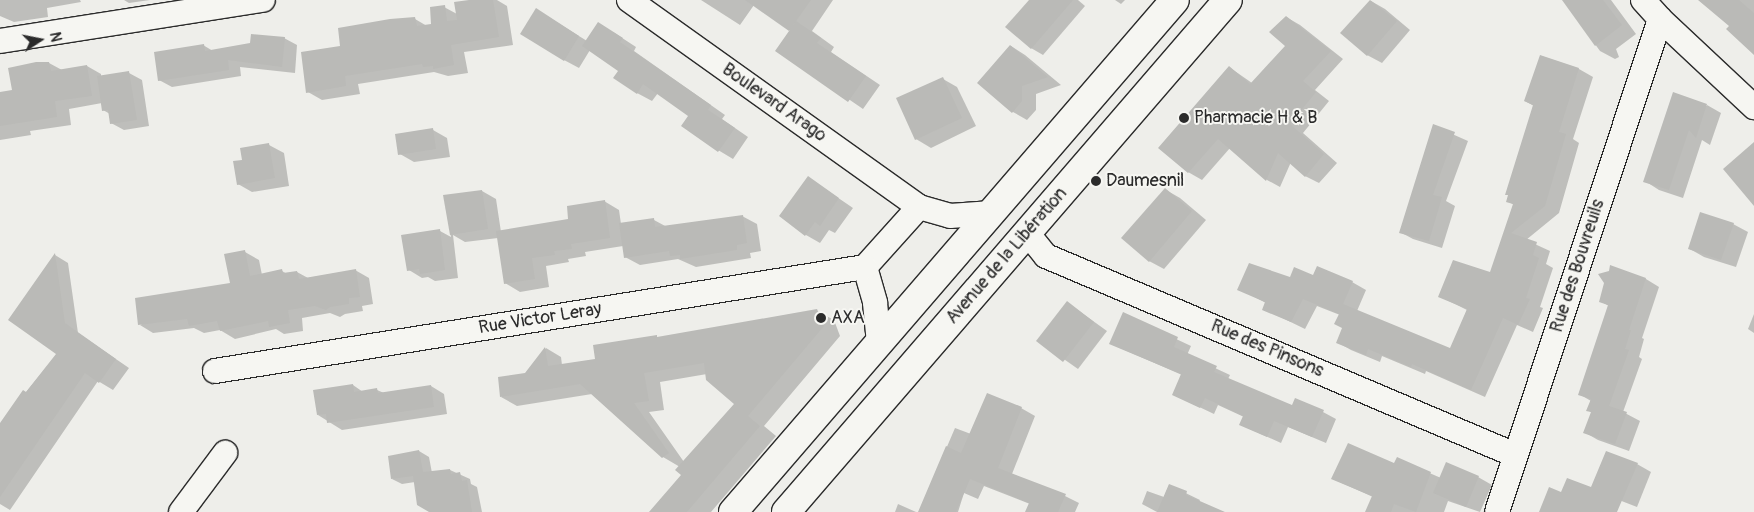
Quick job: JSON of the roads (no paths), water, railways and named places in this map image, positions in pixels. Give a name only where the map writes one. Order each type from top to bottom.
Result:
[{"type":"main road","points":[[733,512],[1175,0]]},
{"type":"main road","name":"Avenue de la Libération","points":[[786,512],[1028,234],[1228,0]]},
{"type":"street","points":[[0,41],[263,0]]},
{"type":"street","name":"Boulevard Arago","points":[[629,0],[919,207],[950,216],[992,213]]},
{"type":"street","points":[[1643,0],[1660,19],[1754,107]]},
{"type":"street","name":"Rue des Bouvreuils","points":[[1497,512],[1660,19]]},
{"type":"street","points":[[879,343],[875,304],[865,268],[919,207]]},
{"type":"street","name":"Rue des Pinsons","points":[[1028,234],[1046,256],[1515,454]]},
{"type":"street","name":"Rue Victor Leray","points":[[215,371],[865,268]]},
{"type":"street","points":[[181,512],[224,453]]},
{"type":"place","name":"Pharmacie H & B","points":[[1184,118]]},
{"type":"place","name":"Daumesnil","points":[[1096,181]]},
{"type":"place","name":"AXA","points":[[821,318]]}]
